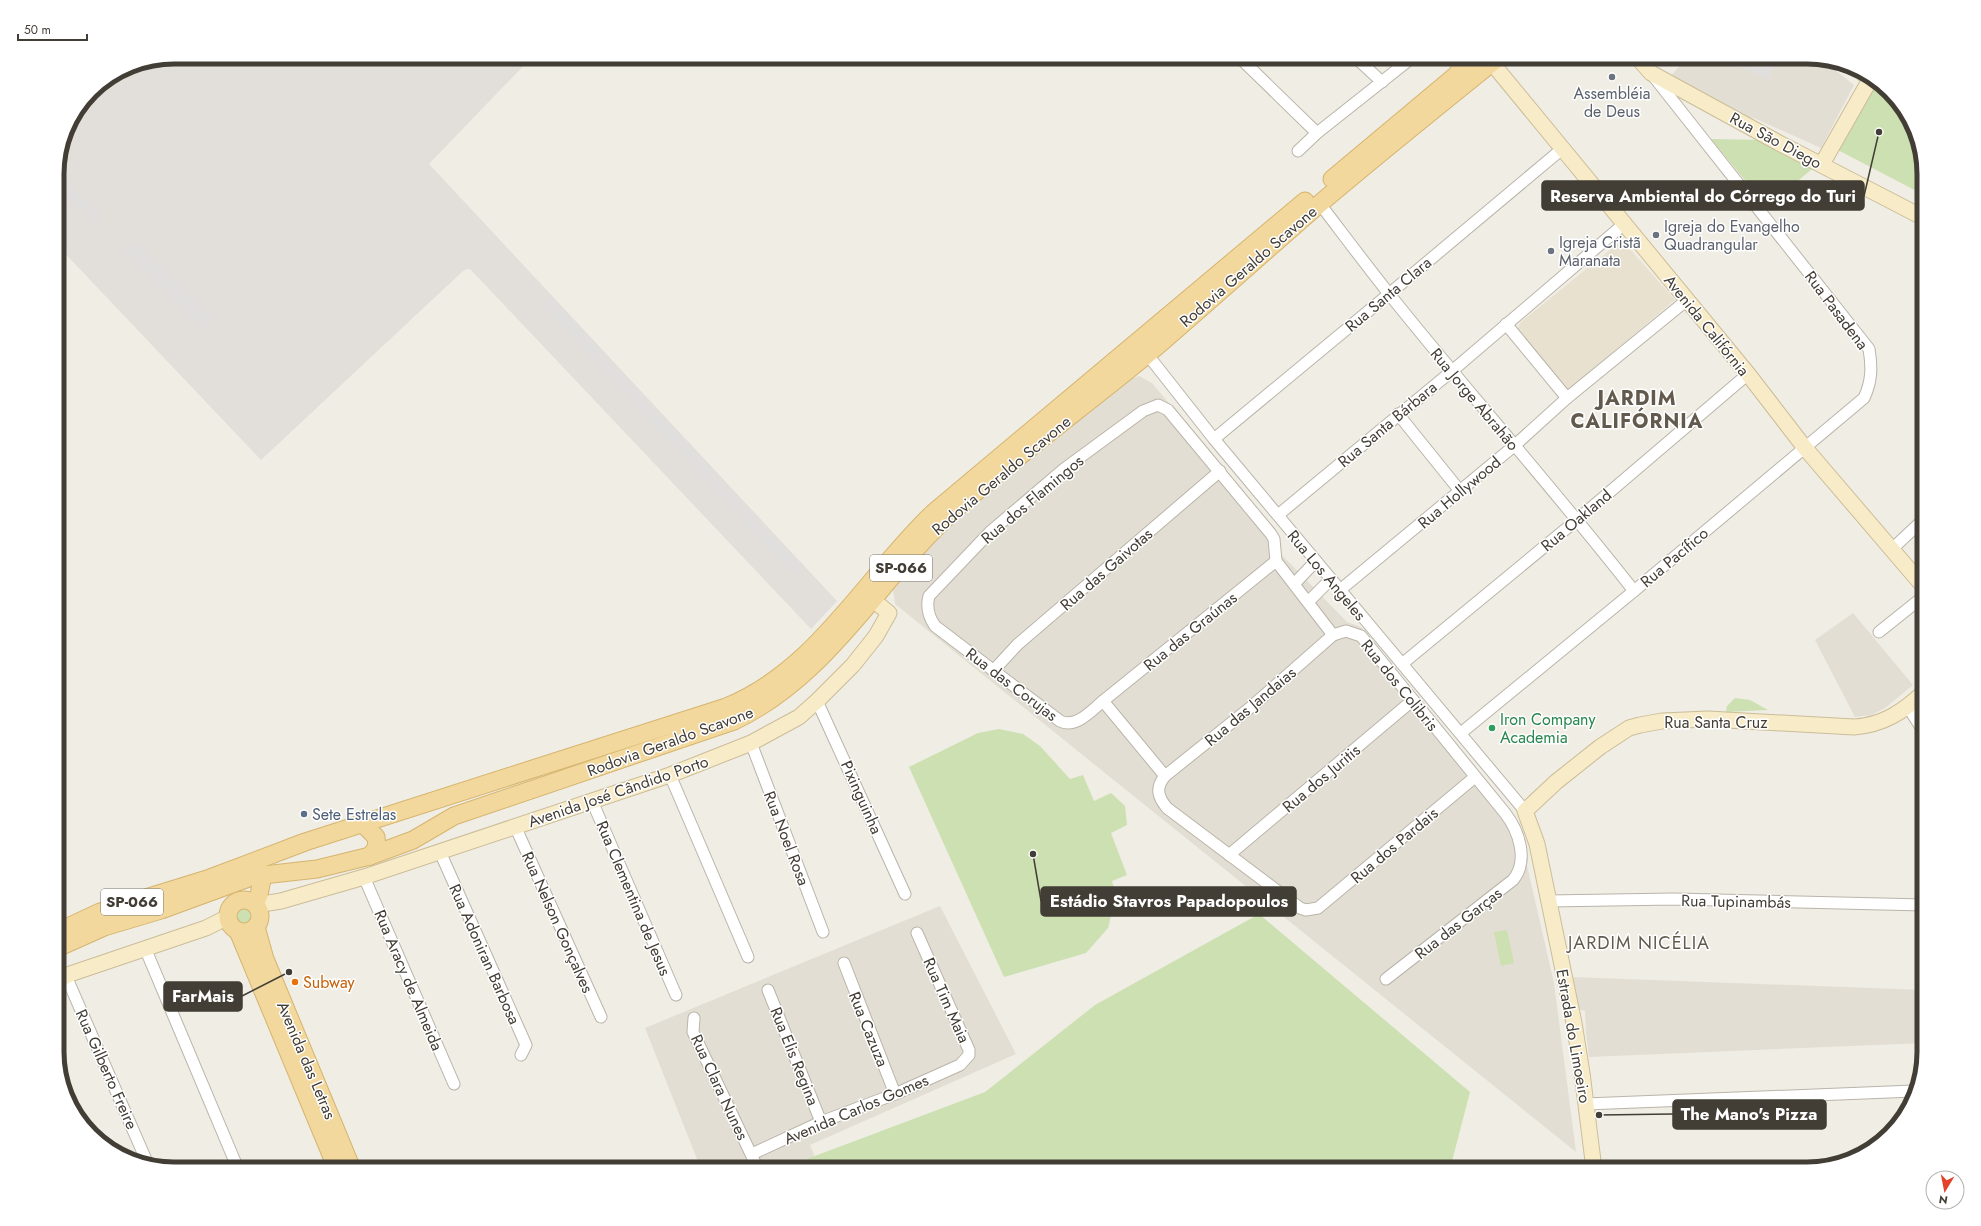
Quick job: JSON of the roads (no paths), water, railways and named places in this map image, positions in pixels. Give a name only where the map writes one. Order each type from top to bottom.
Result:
[{"type":"main road","name":"Rodovia Geraldo Scavone","points":[[64,945],[208,886],[304,842],[726,707],[744,700],[772,683],[815,646],[897,550],[933,513],[1449,81],[1465,64]]},
{"type":"main road","name":"Rodovia Geraldo Scavone","points":[[64,929],[100,912],[208,886],[231,883],[263,874],[317,868],[370,856],[413,840],[454,816],[734,721],[761,708],[788,689],[832,648],[921,545],[958,508],[1147,354],[1320,204],[1491,64]]},
{"type":"main road","points":[[364,824],[376,837],[377,847],[370,856]]},
{"type":"main road","points":[[304,842],[308,858],[317,868]]},
{"type":"main road","points":[[208,886],[231,922],[248,932],[257,913],[263,874]]},
{"type":"main road","points":[[231,922],[232,905],[236,902],[246,900],[257,913]]},
{"type":"main road","name":"Avenida das Letras","points":[[257,913],[265,959],[349,1162]]},
{"type":"main road","name":"Avenida das Letras","points":[[231,922],[334,1162]]},
{"type":"street","points":[[1246,64],[1317,133]]},
{"type":"street","points":[[1363,64],[1382,82]]},
{"type":"street","points":[[1298,151],[1317,133],[1404,64]]},
{"type":"street","name":"Avenida Califórnia","points":[[1499,64],[1562,148],[1748,374],[1805,448],[1917,580]]},
{"type":"street","name":"Rua São Diego","points":[[1643,64],[1651,73],[1679,96],[1822,164],[1917,214]]},
{"type":"street","points":[[1822,164],[1868,83]]},
{"type":"street","name":"Rua Pasadena","points":[[1679,96],[1869,349],[1872,371]]},
{"type":"street","name":"Rua Santa Clara","points":[[1214,438],[1389,294],[1562,148]]},
{"type":"street","name":"Rua Jorge Abrahão","points":[[1320,204],[1389,294],[1514,446],[1578,519],[1634,591]]},
{"type":"street","name":"Rua Santa Bárbara","points":[[1278,515],[1398,414],[1452,371],[1624,224]]},
{"type":"street","name":"Rua Hollywood","points":[[1340,590],[1514,446],[1567,398],[1687,300]]},
{"type":"street","points":[[1506,324],[1567,398]]},
{"type":"street","name":"Rua Los Angeles","points":[[1147,354],[1214,438],[1525,811]]},
{"type":"street","name":"Rua Pacífico","points":[[1461,733],[1634,591],[1864,398],[1870,386],[1872,371]]},
{"type":"street","name":"Rua Oakland","points":[[1402,664],[1578,519],[1748,374]]},
{"type":"street","name":"Rua dos Flamingos","points":[[928,613],[927,604],[929,596],[990,532],[1064,469],[1143,411],[1158,405],[1168,410],[1220,471]]},
{"type":"street","points":[[1398,414],[1460,491]]},
{"type":"street","points":[[1220,471],[1272,534],[1276,561],[1309,601],[1333,635]]},
{"type":"street","name":"Rua das Gaivotas","points":[[994,670],[1018,644],[1220,471]]},
{"type":"street","points":[[1892,549],[1917,526]]},
{"type":"street","name":"Rua das Graúnas","points":[[1103,701],[1276,561]]},
{"type":"street","points":[[1295,584],[1316,561]]},
{"type":"street","points":[[1309,601],[1331,579]]},
{"type":"street","points":[[1879,632],[1917,593]]},
{"type":"street","name":"Avenida José Cândido Porto","points":[[257,913],[281,901],[364,877],[670,775],[751,743],[799,717],[818,701],[853,665],[886,622],[889,613],[873,600]]},
{"type":"street","name":"Rua das Corujas","points":[[928,613],[935,626],[1060,721],[1067,723],[1077,721],[1103,701]]},
{"type":"street","name":"Rua dos Colibris","points":[[1333,635],[1346,631],[1361,636],[1515,827],[1522,861]]},
{"type":"street","name":"Rua das Jandaias","points":[[1165,776],[1251,707],[1333,635]]},
{"type":"street","points":[[1917,698],[1908,706],[1917,721]]},
{"type":"street","name":"Rua dos Juritis","points":[[1229,855],[1412,700]]},
{"type":"street","name":"Pixinguinha","points":[[818,701],[905,894]]},
{"type":"street","points":[[1103,701],[1165,776],[1158,786],[1159,798],[1167,808],[1229,855]]},
{"type":"street","name":"Rua Santa Cruz","points":[[1525,811],[1579,763],[1611,739],[1629,728],[1662,721],[1708,719],[1854,727],[1869,726],[1881,723],[1908,706]]},
{"type":"street","name":"Rua Noel Rosa","points":[[751,743],[823,932]]},
{"type":"street","points":[[670,775],[748,957]]},
{"type":"street","name":"Rua dos Pardais","points":[[1229,855],[1300,908],[1312,910],[1318,908],[1475,777]]},
{"type":"street","name":"Rua Clementina de Jesus","points":[[592,801],[676,994]]},
{"type":"street","name":"Estrada do Limoeiro","points":[[1525,811],[1537,844],[1574,1023],[1593,1162]]},
{"type":"street","name":"Rua Nelson Gonçalves","points":[[515,826],[601,1017]]},
{"type":"street","name":"Rua Adoniran Barbosa","points":[[440,852],[526,1045],[521,1055]]},
{"type":"street","name":"Rua das Garças","points":[[1386,979],[1513,880],[1518,873],[1522,861]]},
{"type":"street","name":"Rua Aracy de Almeida","points":[[364,877],[454,1084]]},
{"type":"street","name":"Rua Tupinambás","points":[[1548,901],[1674,900],[1917,906]]},
{"type":"street","points":[[64,978],[145,948],[206,928],[231,922]]},
{"type":"street","name":"Rua Tim Maia","points":[[917,933],[969,1050],[969,1055],[960,1065]]},
{"type":"street","points":[[145,948],[235,1162]]},
{"type":"street","name":"Rua Cazuza","points":[[844,964],[895,1094]]},
{"type":"street","name":"Rua Gilberto Freire","points":[[64,983],[145,1158]]},
{"type":"street","name":"Rua Elis Regina","points":[[768,990],[821,1122]]},
{"type":"street","name":"Rua Clara Nunes","points":[[694,1018],[693,1032],[755,1162]]},
{"type":"street","name":"Avenida Carlos Gomes","points":[[752,1154],[821,1122],[895,1094],[960,1065]]},
{"type":"street","points":[[1586,1104],[1910,1091]]},
{"type":"place","name":"Assembléia de Deus","points":[[1612,77]]},
{"type":"place","name":"Reserva Ambiental do Córrego do Turi","points":[[1879,132]]},
{"type":"place","name":"Igreja do Evangelho Quadrangular","points":[[1656,235]]},
{"type":"place","name":"Igreja Cristã Maranata","points":[[1551,251]]},
{"type":"place","name":"Iron Company Academia","points":[[1492,728]]},
{"type":"place","name":"Sete Estrelas","points":[[304,814]]},
{"type":"place","name":"Estádio Stavros Papadopoulos","points":[[1033,854]]},
{"type":"place","name":"FarMais","points":[[289,972]]},
{"type":"place","name":"Subway","points":[[295,982]]},
{"type":"place","name":"The Mano's Pizza","points":[[1599,1115]]},
{"type":"district","name":"JARDIM CALIFÓRNIA","points":[[1637,410]]},
{"type":"district","name":"JARDIM NICÉLIA","points":[[1639,943]]}]
